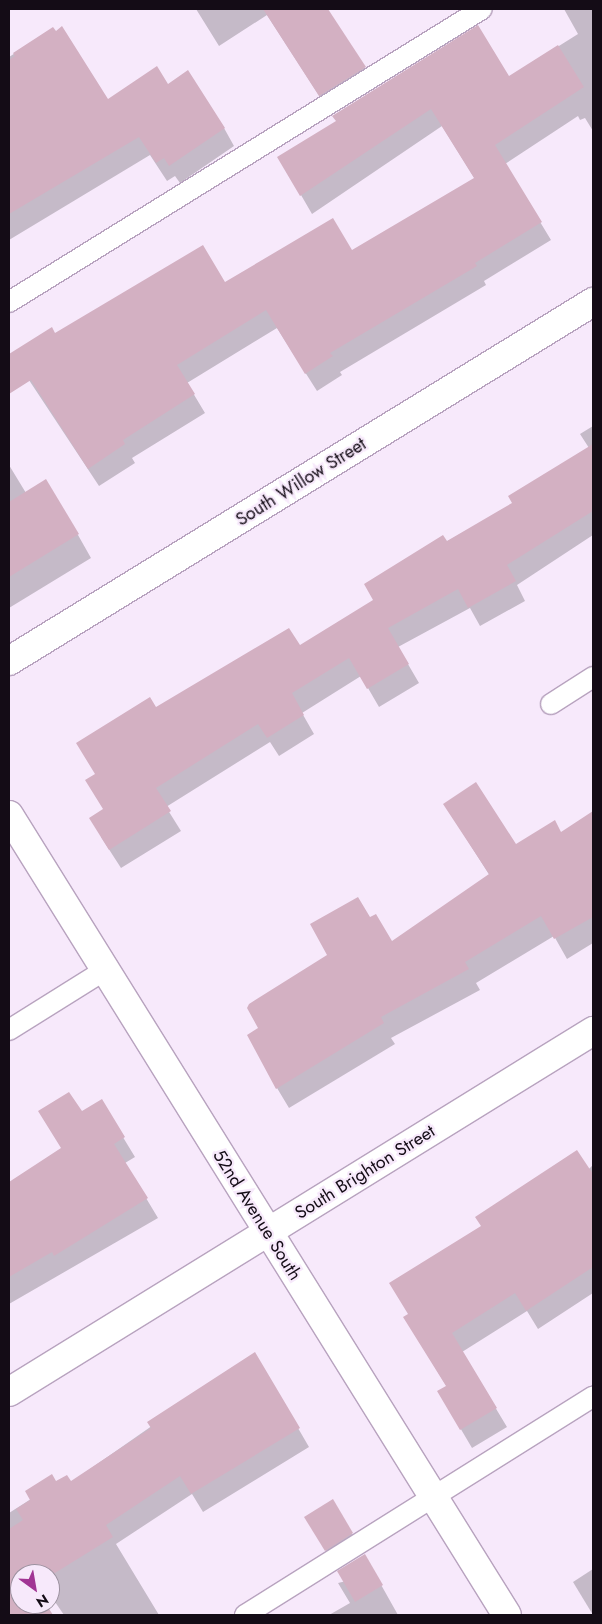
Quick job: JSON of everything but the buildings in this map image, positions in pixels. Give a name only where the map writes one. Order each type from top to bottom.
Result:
[{"type":"street","name":"South Willow Street","points":[[9,661],[593,302]]},
{"type":"street","name":"52nd Avenue South","points":[[9,815],[507,1615]]},
{"type":"street","name":"South Brighton Street","points":[[9,1392],[593,1031]]},
{"type":"lane","points":[[9,302],[482,9]]},
{"type":"lane","points":[[551,704],[593,677]]},
{"type":"lane","points":[[9,1030],[105,970]]},
{"type":"lane","points":[[244,1615],[434,1499],[593,1397]]}]
